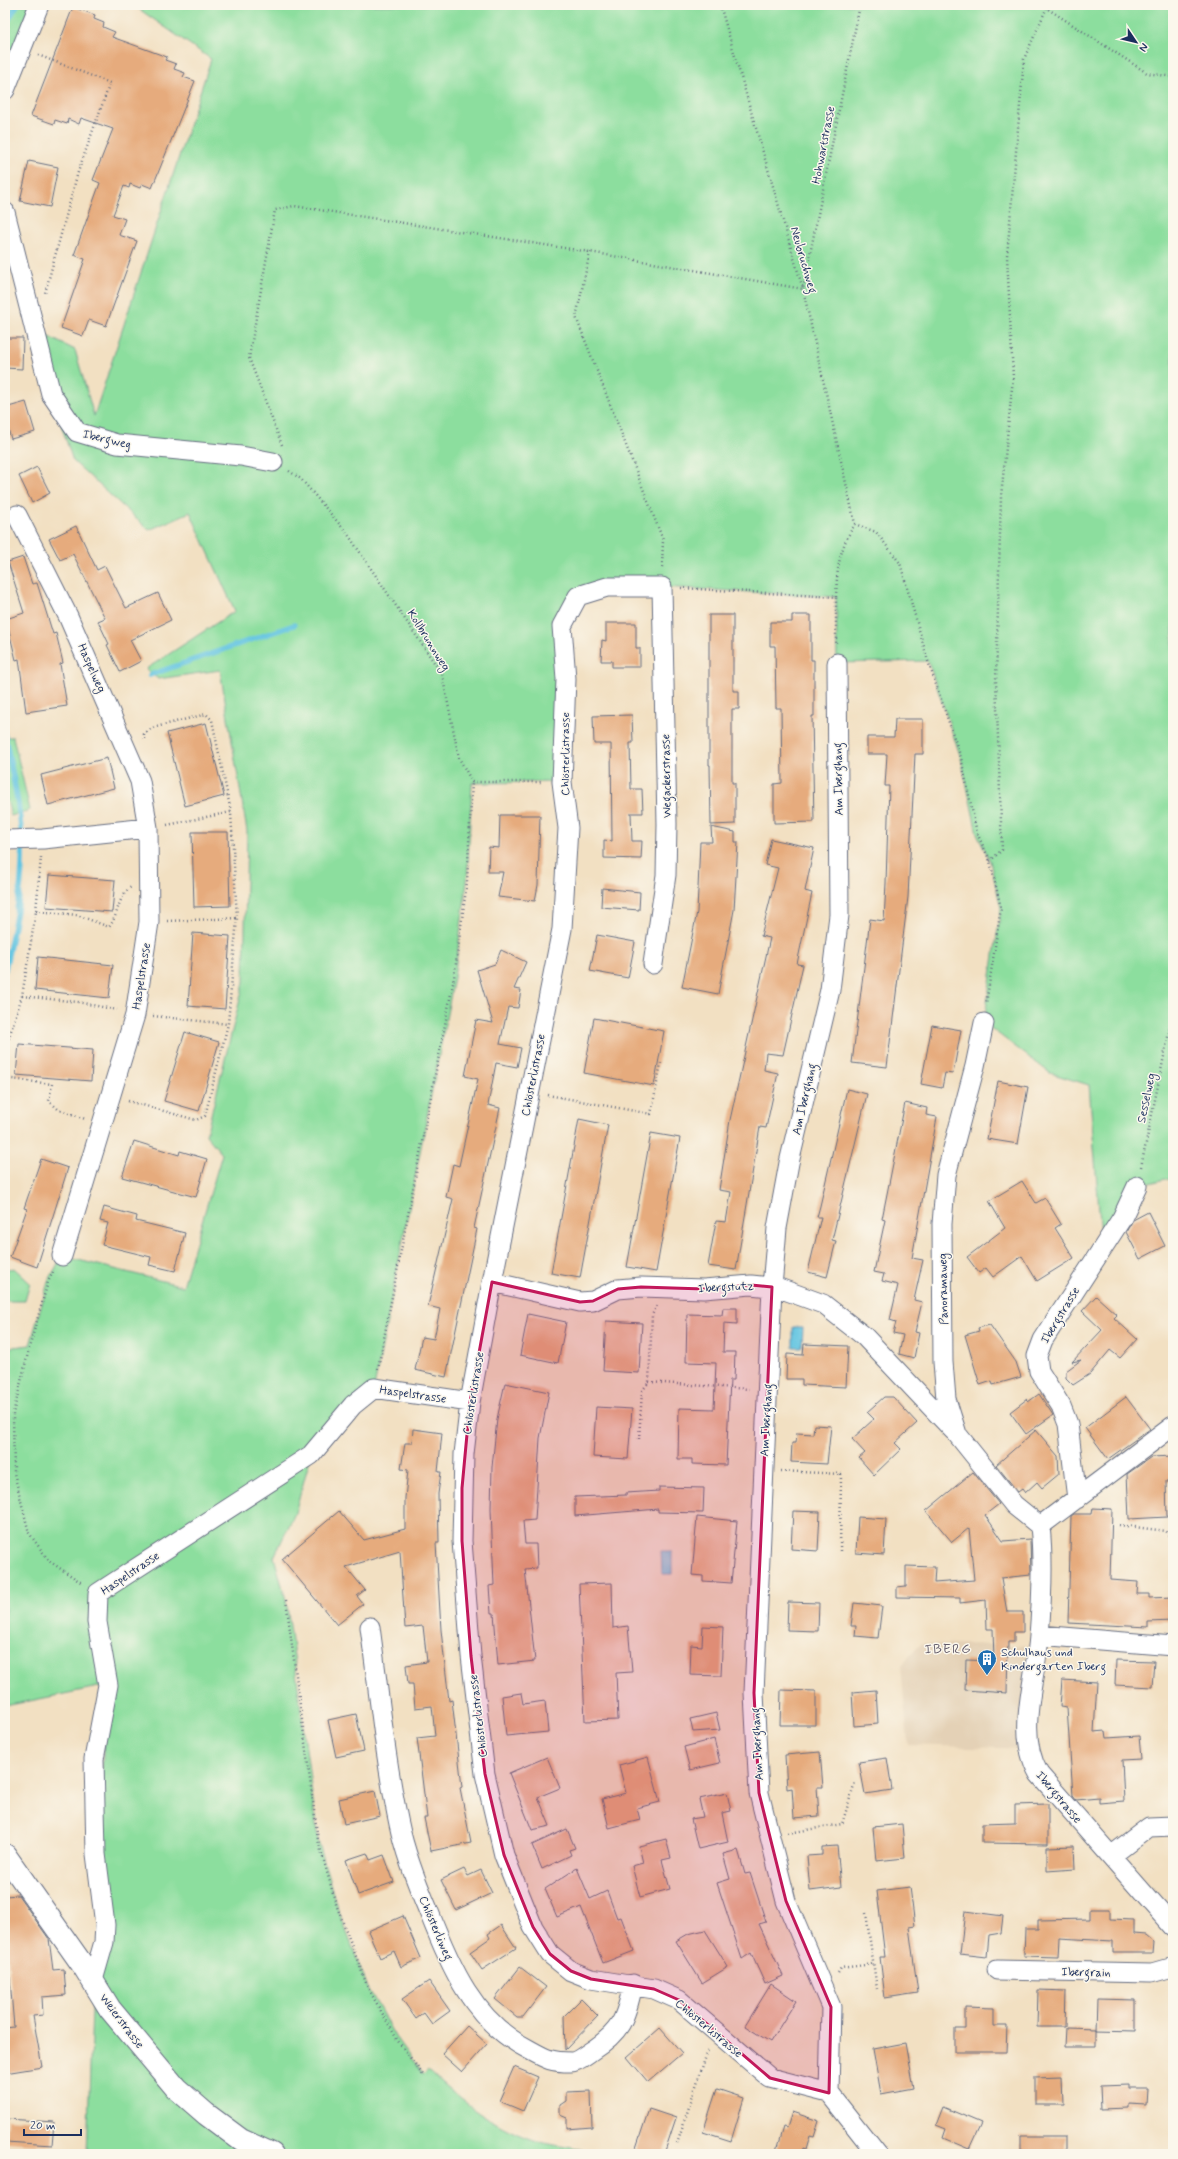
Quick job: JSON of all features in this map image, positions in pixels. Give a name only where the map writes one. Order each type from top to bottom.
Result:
[{"type":"street","points":[[5,90],[39,5]]},
{"type":"street","name":"Ibergweg","points":[[5,212],[51,394],[77,432],[117,444],[241,456],[279,456]]},
{"type":"street","name":"Haspelweg","points":[[17,515],[74,630],[140,780],[148,828]]},
{"type":"street","name":"Chlösterlistrasse","points":[[662,587],[607,587],[578,596],[562,626],[566,679],[562,782],[568,828],[562,929],[492,1282],[470,1402],[462,1474],[462,1541],[471,1656],[485,1774],[504,1855],[533,1927],[550,1954],[571,1971],[591,1979],[633,1984],[654,1989],[678,2000],[770,2078],[829,2093]]},
{"type":"street","name":"Wegackerstrasse","points":[[653,964],[666,875],[667,824],[662,587]]},
{"type":"street","name":"Am Iberghang","points":[[829,2093],[831,2007],[786,1901],[769,1836],[759,1793],[754,1693],[772,1287],[778,1221],[789,1163],[830,990],[839,915],[837,663]]},
{"type":"street","points":[[9,840],[38,839],[148,828]]},
{"type":"street","name":"Haspelstrasse","points":[[62,1256],[135,1015],[150,922],[148,828]]},
{"type":"street","name":"Panoramaweg","points":[[984,1023],[975,1066],[946,1175],[942,1224],[945,1391],[957,1434],[1014,1505],[1040,1526]]},
{"type":"street","name":"Ibergstrasse","points":[[1077,1499],[1068,1424],[1061,1406],[1039,1371],[1037,1356],[1043,1340],[1122,1218],[1137,1186]]},
{"type":"street","name":"Ibergstutz","points":[[492,1282],[580,1302],[593,1300],[618,1289],[641,1287],[704,1289],[751,1285],[772,1287],[823,1304],[864,1336],[912,1389],[957,1434]]},
{"type":"street","name":"Haspelstrasse","points":[[92,1980],[104,1942],[105,1925],[96,1854],[94,1759],[108,1685],[98,1622],[98,1593],[311,1455],[353,1404],[374,1388],[470,1402]]},
{"type":"street","points":[[1040,1526],[1173,1426]]},
{"type":"street","name":"Ibergstrasse","points":[[1040,1526],[1044,1560],[1039,1636],[1027,1727],[1029,1749],[1033,1763],[1049,1787],[1173,1927]]},
{"type":"street","name":"Chlösterliweg","points":[[370,1627],[388,1763],[399,1826],[415,1879],[442,1944],[471,2000],[493,2025],[514,2042],[552,2062],[575,2062],[598,2046],[617,2030],[627,2013],[633,1984]]},
{"type":"street","points":[[1039,1636],[1173,1646]]},
{"type":"street","points":[[1111,1856],[1149,1827],[1173,1826]]},
{"type":"street","name":"Weierstrasse","points":[[5,1855],[33,1892],[110,2009],[176,2088],[206,2114],[241,2140],[272,2154]]},
{"type":"street","name":"Ibergrain","points":[[997,1970],[1152,1973],[1173,1967]]},
{"type":"street","points":[[829,2093],[877,2154]]},
{"type":"path","name":"Neubruchweg","points":[[720,5],[804,289],[855,524]]},
{"type":"path","name":"Hohwartstrasse","points":[[804,289],[860,5]]},
{"type":"path","points":[[990,861],[1002,850],[996,681],[1001,497],[1013,378],[1007,256],[1024,59],[1046,6],[1147,73],[1173,77]]},
{"type":"path","points":[[21,48],[110,84],[78,172],[44,300]]},
{"type":"path","points":[[279,456],[249,358],[275,210],[294,206],[590,252],[804,289]]},
{"type":"path","points":[[590,252],[576,317],[663,540],[662,587],[836,597]]},
{"type":"path","name":"Kollbrunnweg","points":[[279,456],[302,479],[347,533],[442,674],[459,758],[472,782]]},
{"type":"path","points":[[837,663],[837,569],[844,542],[855,524],[876,532],[900,563],[928,660],[961,758],[977,833],[990,861],[1001,908],[984,1023]]},
{"type":"path","points":[[110,1097],[196,1120],[205,1116],[228,1024],[237,918],[231,812],[212,720],[206,714],[152,728],[144,734],[145,741]]},
{"type":"path","points":[[374,1388],[454,978],[467,882],[472,782],[562,782]]},
{"type":"path","points":[[148,828],[231,812]]},
{"type":"path","points":[[5,1050],[22,996],[36,911],[38,839]]},
{"type":"path","points":[[36,911],[77,915],[109,926],[115,918],[122,895],[138,882],[150,878]]},
{"type":"path","points":[[150,922],[237,918]]},
{"type":"path","points":[[22,996],[78,1002],[135,1015],[228,1024]]},
{"type":"path","name":"Sesselweg","points":[[1137,1186],[1173,1013]]},
{"type":"path","points":[[530,1092],[651,1114],[661,1063]]},
{"type":"path","points":[[5,1076],[12,1079],[52,1084],[50,1100],[58,1108],[101,1125]]},
{"type":"path","points":[[62,1256],[48,1282],[30,1345],[13,1414],[14,1473],[29,1533],[33,1539],[49,1561],[98,1593]]},
{"type":"path","points":[[639,1439],[642,1391],[649,1382],[652,1315],[667,1288]]},
{"type":"path","points":[[649,1382],[767,1390]]},
{"type":"path","points":[[764,1470],[841,1474],[840,1552]]},
{"type":"path","points":[[1119,1525],[1166,1531],[1173,1539]]},
{"type":"path","points":[[286,1600],[318,1840],[336,1904],[368,1988],[398,2040],[423,2075]]},
{"type":"path","points":[[769,1836],[842,1824],[855,1782]]},
{"type":"path","points":[[866,1913],[877,1989]]},
{"type":"path","points":[[841,1968],[873,1964]]},
{"type":"path","points":[[677,2143],[714,2032]]},
{"type":"highlighted area","points":[[492,1282],[580,1302],[593,1301],[618,1289],[641,1287],[704,1289],[751,1285],[772,1287],[754,1693],[759,1793],[786,1901],[831,2007],[829,2093],[770,2078],[679,2000],[654,1989],[591,1979],[571,1971],[550,1954],[533,1927],[504,1855],[485,1774],[471,1656],[462,1541],[462,1488],[470,1402]]},
{"type":"shaded area","points":[[922,1643],[1038,1646],[1029,1749],[908,1745],[901,1665]]},
{"type":"green space","points":[[5,5],[30,5],[5,72]]},
{"type":"green space","points":[[133,5],[1173,5],[1173,1183],[1170,1178],[1137,1186],[1102,1247],[1089,1085],[1050,1073],[984,1023],[1001,908],[990,861],[977,833],[961,758],[928,661],[837,663],[836,597],[662,587],[578,596],[562,626],[562,782],[472,783],[467,882],[454,978],[374,1388],[311,1455],[295,1513],[274,1557],[286,1600],[318,1840],[336,1904],[368,1988],[398,2041],[423,2075],[428,2070],[452,2092],[480,2113],[525,2137],[548,2144],[609,2154],[87,2154],[93,1980],[104,1942],[96,1854],[108,1685],[5,1706],[5,1348],[30,1345],[48,1282],[62,1256],[183,1286],[222,1154],[206,1135],[244,983],[247,831],[220,670],[158,679],[146,669],[235,611],[190,512],[149,530],[73,461],[51,394],[35,330],[75,350],[94,416],[211,59]]},
{"type":"green space","points":[[5,730],[7,737],[13,737],[30,810],[11,816],[5,793]]},
{"type":"green space","points":[[14,1268],[30,1283],[25,1301],[5,1301],[5,1271]]},
{"type":"water","points":[[793,1327],[803,1327],[802,1347],[793,1347]]},
{"type":"water","points":[[661,1551],[672,1551],[672,1574],[662,1574]]},
{"type":"building","points":[[73,7],[95,15],[94,19],[104,23],[103,27],[115,32],[112,37],[167,57],[165,60],[176,64],[174,69],[185,73],[183,77],[195,81],[152,188],[142,184],[140,188],[130,184],[129,188],[124,186],[113,215],[125,219],[119,235],[137,241],[106,326],[89,320],[83,336],[61,328],[85,259],[74,255],[100,183],[93,180],[113,129],[81,118],[79,124],[68,119],[67,124],[55,120],[54,124],[31,116]]},
{"type":"building","points":[[29,161],[58,167],[50,207],[20,201]]},
{"type":"building","points":[[5,338],[23,338],[22,369],[5,368]]},
{"type":"building","points":[[26,402],[35,432],[11,439],[5,418],[5,408]]},
{"type":"building","points":[[37,467],[50,493],[32,503],[19,476]]},
{"type":"building","points":[[76,526],[97,570],[105,566],[126,608],[158,593],[171,620],[130,640],[141,661],[120,672],[107,645],[109,644],[98,621],[105,618],[73,554],[60,560],[49,539]]},
{"type":"building","points":[[23,557],[32,584],[37,583],[53,634],[56,633],[63,663],[60,664],[67,706],[26,712],[19,659],[16,660],[6,619],[24,613],[8,562]]},
{"type":"building","points":[[709,615],[733,615],[733,691],[739,691],[739,709],[732,709],[732,783],[735,783],[735,824],[711,825],[709,765]]},
{"type":"building","points":[[792,615],[811,615],[811,660],[814,660],[814,716],[812,716],[814,822],[774,823],[774,784],[782,783],[781,708],[776,708],[775,646],[770,646],[770,622],[792,622]]},
{"type":"building","points":[[606,623],[636,623],[636,648],[640,648],[640,667],[612,667],[612,661],[601,661],[602,640],[606,641]]},
{"type":"building","points":[[632,715],[633,743],[630,743],[631,789],[642,789],[643,813],[631,813],[632,841],[642,841],[641,859],[604,858],[604,840],[612,841],[611,744],[594,744],[593,716]]},
{"type":"building","points":[[895,719],[923,719],[923,754],[915,754],[908,897],[887,1067],[852,1063],[870,919],[884,921],[886,883],[889,786],[885,786],[887,754],[867,754],[867,737],[894,737]]},
{"type":"building","points":[[206,723],[224,796],[185,806],[167,733]]},
{"type":"building","points":[[107,758],[114,788],[48,805],[41,775]]},
{"type":"building","points":[[500,815],[540,815],[538,885],[535,901],[498,897],[503,872],[488,872],[489,847],[499,848]]},
{"type":"building","points":[[711,827],[735,832],[735,842],[738,842],[734,910],[718,994],[682,987],[697,912],[700,842],[712,842]]},
{"type":"building","points":[[192,832],[228,832],[230,906],[194,907]]},
{"type":"building","points":[[771,839],[814,848],[805,891],[812,893],[797,964],[803,965],[783,1055],[766,1053],[764,1070],[778,1073],[766,1128],[760,1127],[736,1270],[708,1266],[716,1221],[726,1222],[731,1192],[719,1190],[730,1120],[770,938],[761,936],[778,868],[765,865]]},
{"type":"building","points":[[49,875],[115,880],[112,912],[46,907]]},
{"type":"building","points":[[602,888],[640,892],[639,910],[601,907]]},
{"type":"building","points":[[193,933],[230,936],[225,1009],[188,1006]]},
{"type":"building","points":[[597,935],[635,942],[628,978],[590,971]]},
{"type":"building","points":[[501,950],[526,962],[514,989],[521,990],[518,1008],[508,1007],[500,1044],[521,1048],[517,1067],[496,1063],[488,1105],[500,1108],[474,1228],[477,1229],[446,1377],[415,1370],[422,1337],[434,1339],[440,1309],[428,1306],[453,1199],[446,1197],[453,1164],[459,1166],[478,1079],[465,1076],[476,1020],[493,1023],[477,970],[495,964]]},
{"type":"building","points":[[38,957],[113,965],[109,998],[35,990]]},
{"type":"building","points":[[594,1018],[664,1031],[654,1086],[584,1073]]},
{"type":"building","points":[[932,1025],[961,1030],[953,1074],[945,1073],[942,1088],[921,1084]]},
{"type":"building","points":[[185,1032],[219,1042],[199,1111],[164,1101]]},
{"type":"building","points":[[19,1044],[93,1050],[91,1081],[16,1075]]},
{"type":"building","points":[[998,1081],[1028,1087],[1018,1144],[987,1139]]},
{"type":"building","points":[[847,1089],[867,1094],[832,1240],[836,1241],[827,1277],[808,1272],[821,1217],[817,1217]]},
{"type":"building","points":[[905,1103],[927,1108],[926,1115],[937,1117],[912,1258],[923,1260],[914,1300],[922,1302],[915,1332],[919,1333],[914,1358],[899,1354],[903,1335],[893,1333],[896,1322],[890,1320],[898,1285],[882,1281],[884,1274],[874,1272],[885,1220],[882,1219]]},
{"type":"building","points":[[579,1119],[608,1125],[580,1278],[551,1273]]},
{"type":"building","points":[[651,1133],[680,1138],[656,1272],[627,1267]]},
{"type":"building","points":[[134,1141],[179,1155],[180,1151],[207,1159],[196,1197],[122,1177]]},
{"type":"building","points":[[41,1159],[68,1168],[37,1267],[10,1257],[27,1209],[24,1208]]},
{"type":"building","points":[[1022,1181],[1036,1203],[1045,1198],[1061,1224],[1055,1228],[1074,1258],[1037,1281],[1022,1256],[993,1277],[986,1268],[979,1273],[967,1257],[1005,1228],[989,1201]]},
{"type":"building","points":[[104,1207],[137,1216],[136,1221],[185,1233],[175,1271],[149,1265],[151,1257],[102,1245],[108,1223],[100,1221]]},
{"type":"building","points":[[1148,1212],[1165,1246],[1140,1259],[1126,1232],[1133,1220]]},
{"type":"building","points":[[1096,1296],[1117,1315],[1114,1318],[1137,1339],[1120,1358],[1110,1350],[1090,1374],[1073,1385],[1066,1378],[1066,1371],[1081,1360],[1072,1362],[1102,1330],[1082,1311]]},
{"type":"building","points":[[723,1308],[737,1308],[737,1324],[724,1323],[723,1352],[735,1352],[734,1380],[730,1380],[726,1465],[692,1464],[692,1459],[678,1459],[679,1408],[714,1409],[716,1363],[686,1362],[687,1314],[722,1315]]},
{"type":"building","points":[[528,1314],[566,1322],[558,1363],[520,1355]]},
{"type":"building","points":[[606,1321],[642,1323],[639,1373],[603,1371]]},
{"type":"building","points":[[990,1325],[1016,1362],[1021,1377],[993,1385],[992,1381],[980,1385],[965,1335],[979,1331],[978,1328]]},
{"type":"building","points":[[804,1344],[848,1346],[846,1387],[802,1385],[802,1379],[786,1379],[787,1354],[803,1355]]},
{"type":"building","points":[[505,1383],[549,1392],[540,1438],[535,1520],[523,1521],[525,1544],[536,1544],[537,1568],[525,1569],[535,1661],[498,1665],[494,1613],[491,1613],[489,1586],[494,1585],[491,1509],[492,1467],[497,1419]]},
{"type":"building","points":[[1039,1394],[1053,1415],[1026,1434],[1010,1412],[1027,1399],[1028,1402]]},
{"type":"building","points":[[884,1397],[893,1397],[917,1423],[895,1443],[901,1449],[874,1475],[859,1458],[865,1453],[852,1439],[874,1419],[867,1412]]},
{"type":"building","points":[[1126,1397],[1150,1429],[1108,1459],[1085,1428]]},
{"type":"building","points":[[596,1407],[632,1409],[628,1459],[593,1457]]},
{"type":"building","points":[[814,1425],[831,1426],[827,1464],[791,1462],[792,1443],[796,1443],[797,1433],[813,1434]]},
{"type":"building","points":[[413,1429],[442,1433],[438,1472],[441,1472],[438,1494],[439,1543],[436,1543],[441,1630],[449,1701],[452,1700],[462,1787],[460,1788],[471,1843],[431,1851],[424,1818],[427,1818],[417,1738],[435,1736],[432,1706],[415,1708],[413,1684],[408,1684],[406,1665],[427,1662],[423,1626],[405,1628],[400,1551],[346,1567],[365,1590],[357,1596],[363,1604],[337,1625],[282,1559],[339,1511],[364,1540],[405,1529],[405,1498],[408,1470],[401,1469],[405,1443],[412,1443]]},
{"type":"building","points":[[1036,1430],[1058,1456],[1059,1474],[1042,1488],[1037,1482],[1025,1493],[1022,1489],[1018,1492],[996,1465]]},
{"type":"building","points":[[1173,1456],[1173,1481],[1166,1481],[1167,1517],[1129,1519],[1127,1474],[1151,1457]]},
{"type":"building","points":[[973,1472],[999,1504],[985,1515],[1003,1541],[1030,1539],[1031,1575],[1001,1578],[1007,1612],[1023,1612],[1023,1632],[1014,1632],[1014,1642],[1008,1642],[1007,1693],[965,1690],[966,1660],[994,1661],[993,1629],[987,1629],[986,1600],[960,1603],[960,1598],[897,1597],[897,1587],[906,1586],[906,1566],[935,1567],[934,1583],[974,1580],[969,1528],[952,1542],[926,1511]]},
{"type":"building","points":[[659,1487],[704,1488],[703,1513],[658,1512],[658,1509],[575,1516],[575,1497],[626,1495],[626,1493],[659,1491]]},
{"type":"building","points":[[1093,1508],[1112,1509],[1110,1580],[1138,1582],[1137,1594],[1149,1594],[1149,1598],[1173,1597],[1173,1621],[1148,1622],[1148,1627],[1068,1623],[1071,1516],[1074,1514],[1092,1514]]},
{"type":"building","points":[[793,1511],[820,1512],[818,1551],[791,1549]]},
{"type":"building","points":[[697,1517],[737,1521],[731,1583],[703,1581],[703,1576],[692,1575]]},
{"type":"building","points":[[858,1517],[886,1519],[884,1555],[856,1553]]},
{"type":"building","points":[[612,1583],[613,1628],[628,1626],[632,1672],[616,1673],[618,1720],[585,1721],[579,1584]]},
{"type":"building","points":[[788,1602],[819,1603],[818,1631],[787,1630]]},
{"type":"building","points":[[854,1603],[882,1606],[878,1638],[855,1636],[856,1626],[851,1626]]},
{"type":"building","points":[[703,1626],[723,1627],[721,1676],[690,1675],[691,1645],[702,1646]]},
{"type":"building","points":[[1116,1660],[1154,1661],[1152,1687],[1115,1685]]},
{"type":"building","points":[[1062,1680],[1097,1682],[1094,1732],[1106,1731],[1107,1738],[1139,1736],[1141,1759],[1122,1760],[1124,1801],[1099,1803],[1099,1798],[1076,1800],[1073,1796],[1067,1708],[1060,1707]]},
{"type":"building","points":[[781,1690],[816,1691],[816,1725],[780,1725]]},
{"type":"building","points":[[876,1690],[878,1724],[854,1726],[852,1692]]},
{"type":"building","points":[[521,1693],[523,1704],[545,1701],[548,1732],[506,1736],[502,1696]]},
{"type":"building","points":[[716,1713],[720,1730],[693,1732],[690,1719]]},
{"type":"building","points":[[356,1714],[364,1751],[336,1757],[328,1720]]},
{"type":"building","points":[[714,1739],[720,1763],[690,1770],[684,1747]]},
{"type":"building","points":[[820,1752],[823,1787],[817,1787],[819,1816],[794,1818],[792,1788],[787,1789],[785,1755]]},
{"type":"building","points":[[547,1757],[560,1788],[538,1797],[550,1826],[532,1830],[509,1773]]},
{"type":"building","points":[[648,1757],[660,1802],[637,1808],[640,1820],[609,1828],[602,1799],[626,1793],[619,1765]]},
{"type":"building","points":[[887,1758],[892,1790],[865,1794],[859,1762]]},
{"type":"building","points":[[375,1791],[380,1816],[344,1824],[339,1799]]},
{"type":"building","points":[[727,1793],[731,1811],[722,1813],[728,1842],[698,1849],[691,1819],[703,1817],[699,1799]]},
{"type":"building","points":[[1048,1804],[1048,1844],[982,1843],[982,1824],[1015,1823],[1015,1805]]},
{"type":"building","points":[[902,1824],[905,1858],[876,1861],[873,1827]]},
{"type":"building","points":[[567,1829],[575,1848],[569,1850],[571,1855],[542,1869],[532,1845]]},
{"type":"building","points":[[666,1839],[671,1858],[662,1860],[670,1889],[640,1897],[632,1866],[643,1863],[639,1846]]},
{"type":"building","points":[[837,1846],[841,1887],[810,1891],[807,1856],[822,1855],[822,1847]]},
{"type":"building","points":[[1074,1846],[1075,1869],[1047,1871],[1047,1847]]},
{"type":"building","points":[[738,1850],[745,1874],[750,1873],[766,1922],[759,1924],[783,1976],[765,1984],[751,1953],[742,1959],[717,1883],[730,1879],[723,1854]]},
{"type":"building","points":[[367,1853],[370,1860],[384,1855],[394,1882],[358,1895],[346,1860]]},
{"type":"building","points":[[577,1868],[590,1899],[607,1891],[617,1918],[621,1917],[634,1951],[603,1963],[581,1907],[557,1917],[545,1889]]},
{"type":"building","points":[[464,1869],[468,1876],[481,1870],[492,1893],[456,1910],[441,1880]]},
{"type":"building","points":[[910,1887],[915,1926],[909,1927],[918,1993],[885,1998],[880,1957],[885,1957],[877,1891]]},
{"type":"building","points":[[18,1895],[49,1939],[53,1970],[64,1969],[66,1995],[42,1997],[43,2015],[33,2016],[42,2067],[5,2073],[5,2028],[14,2027],[5,1920],[5,1896]]},
{"type":"building","points":[[1090,1909],[1110,1909],[1110,1919],[1134,1920],[1134,1934],[1146,1935],[1153,1941],[1152,1953],[1113,1953],[1113,1941],[1059,1938],[1058,1957],[1024,1956],[1025,1929],[1038,1929],[1038,1920],[1090,1919]]},
{"type":"building","points":[[965,1911],[1003,1916],[1001,1933],[989,1935],[987,1957],[960,1954]]},
{"type":"building","points":[[403,1916],[421,1958],[401,1967],[394,1951],[380,1958],[368,1931]]},
{"type":"building","points":[[501,1925],[516,1948],[482,1970],[470,1952],[490,1938],[488,1934]]},
{"type":"building","points":[[705,1930],[728,1967],[702,1983],[676,1941],[688,1934]]},
{"type":"building","points":[[520,1967],[546,1987],[523,2017],[517,2017],[495,1999]]},
{"type":"building","points":[[429,1981],[450,2011],[432,2024],[424,2013],[416,2019],[402,1999]]},
{"type":"building","points":[[771,1984],[796,2001],[770,2042],[745,2026]]},
{"type":"building","points":[[1038,1990],[1066,1991],[1065,2027],[1037,2027]]},
{"type":"building","points":[[581,1999],[598,2016],[565,2050],[564,2016]]},
{"type":"building","points":[[1097,1999],[1136,2000],[1136,2031],[1096,2030]]},
{"type":"building","points":[[965,2007],[994,2008],[994,2026],[1007,2026],[1006,2052],[955,2052],[955,2028],[965,2028]]},
{"type":"building","points":[[467,2026],[487,2044],[462,2072],[442,2054]]},
{"type":"building","points":[[660,2028],[682,2053],[648,2082],[627,2057]]},
{"type":"building","points":[[1066,2028],[1096,2029],[1096,2046],[1065,2046]]},
{"type":"building","points":[[905,2043],[913,2088],[881,2094],[873,2049]]},
{"type":"building","points":[[514,2067],[538,2077],[523,2111],[499,2101]]},
{"type":"building","points":[[1061,2076],[1062,2104],[1035,2104],[1035,2077]]},
{"type":"building","points":[[1128,2085],[1128,2089],[1147,2089],[1146,2105],[1128,2104],[1128,2108],[1102,2109],[1101,2086]]},
{"type":"building","points":[[717,2089],[744,2098],[731,2141],[703,2132]]},
{"type":"building","points":[[591,2091],[592,2127],[567,2129],[567,2118],[560,2115],[560,2105],[566,2101],[566,2092]]},
{"type":"building","points":[[943,2107],[981,2123],[969,2149],[943,2138],[946,2129],[936,2125]]},
{"type":"building","points":[[649,2109],[676,2118],[664,2154],[634,2154]]},
{"type":"building","points":[[792,2112],[819,2121],[814,2137],[810,2136],[806,2150],[803,2149],[802,2154],[775,2154],[783,2127],[787,2128]]},
{"type":"building","points":[[7,2119],[54,2122],[52,2145],[6,2142]]},
{"type":"building","points":[[1021,2136],[1065,2136],[1065,2154],[1021,2154]]},
{"type":"waterway","points":[[5,25],[17,5]]},
{"type":"waterway","points":[[150,675],[294,625]]},
{"type":"waterway","points":[[5,737],[20,816],[22,848],[20,890],[5,970]]},
{"type":"place","name":"Schulhaus und Kindergarten Iberg","points":[[987,1676]]},
{"type":"district","name":"IBERG","points":[[948,1648]]}]
